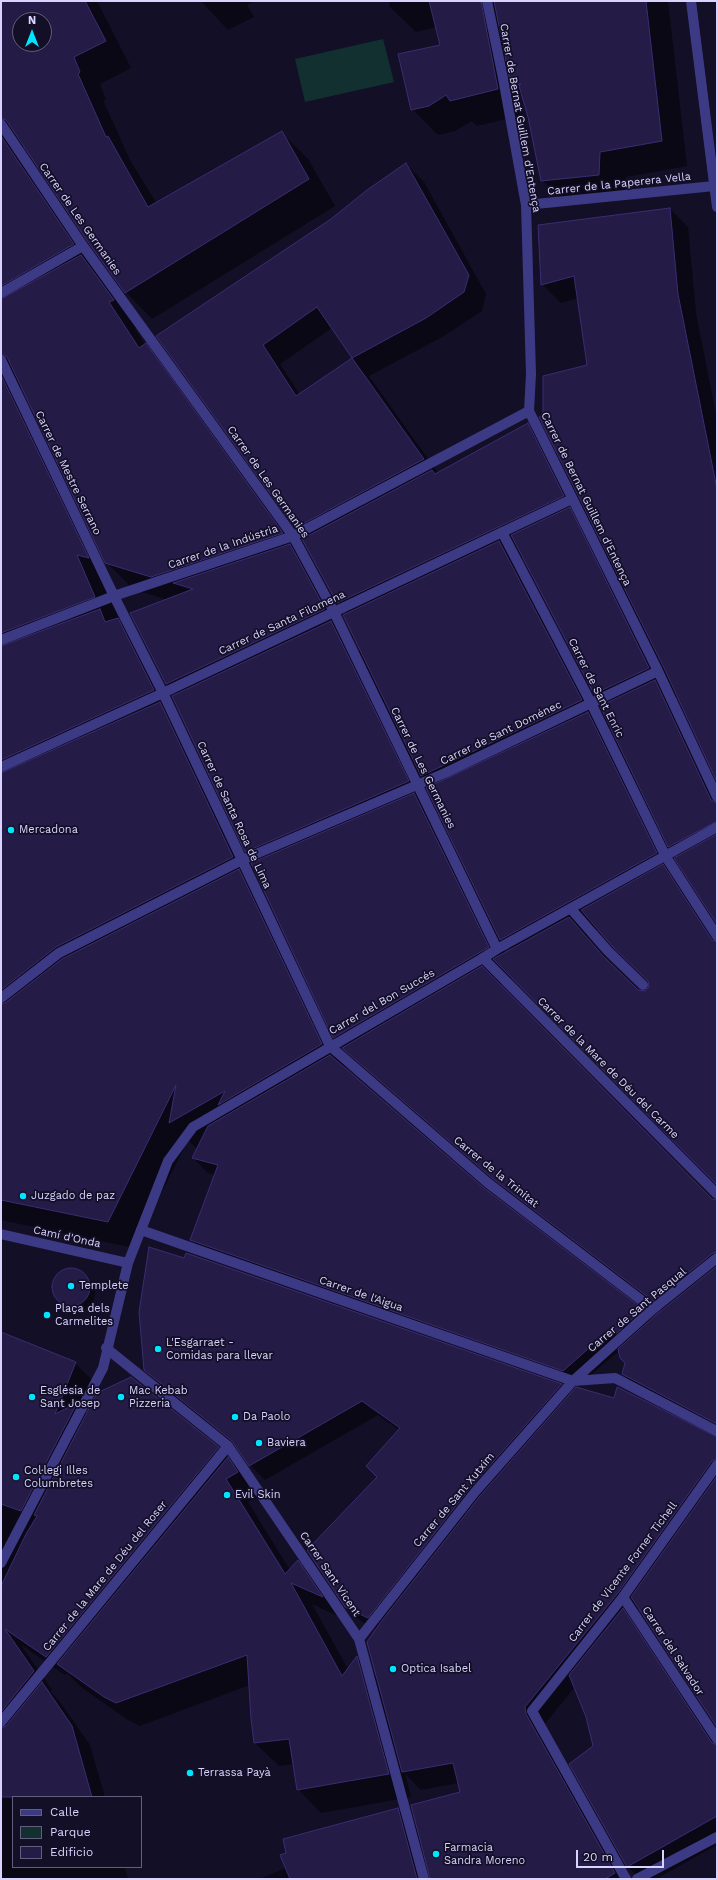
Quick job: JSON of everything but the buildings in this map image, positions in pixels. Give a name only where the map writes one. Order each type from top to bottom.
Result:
[{"type":"street","name":"Carrer de Bernat Guillem d'Entença","points":[[487,1],[503,78],[526,205],[531,374],[529,411],[658,671],[717,797]]},
{"type":"street","points":[[690,1],[717,207]]},
{"type":"street","name":"Carrer de Les Germanies","points":[[1,124],[83,246],[293,536],[334,612],[497,949]]},
{"type":"street","name":"Carrer de la Paperera Vella","points":[[526,205],[714,186]]},
{"type":"street","points":[[1,294],[83,246]]},
{"type":"street","name":"Carrer de Mestre Serrano","points":[[1,360],[114,596]]},
{"type":"street","name":"Carrer de la Indústria","points":[[1,640],[114,596],[293,536],[529,411]]},
{"type":"street","name":"Carrer de Santa Filomena","points":[[1,767],[163,693],[572,499]]},
{"type":"street","name":"Carrer de Sant Enric","points":[[502,532],[591,703],[666,857],[717,936]]},
{"type":"street","name":"Carrer de Santa Rosa de Lima","points":[[114,596],[163,693],[330,1046]]},
{"type":"street","name":"Carrer de Sant Doménec","points":[[1,998],[59,954],[242,860],[445,773],[658,671]]},
{"type":"street","name":"Carrer del Bon Succés","points":[[1,1563],[103,1368],[106,1348],[128,1263],[168,1161],[193,1127],[497,949],[666,857],[717,827]]},
{"type":"street","points":[[570,909],[642,985]]},
{"type":"street","name":"Carrer de la Mare de Déu del Carme","points":[[483,958],[717,1194]]},
{"type":"street","name":"Carrer de la Trinitat","points":[[330,1046],[488,1183],[653,1309]]},
{"type":"street","name":"Carrer de l'Aigua","points":[[141,1230],[573,1381]]},
{"type":"street","name":"Camí d'Onda","points":[[1,1234],[128,1263]]},
{"type":"street","name":"Carrer de Sant Pasqual","points":[[573,1381],[653,1309],[717,1258]]},
{"type":"street","name":"Carrer Sant Vicent","points":[[106,1348],[228,1446],[359,1639],[424,1879]]},
{"type":"street","points":[[573,1381],[615,1378],[717,1431]]},
{"type":"street","name":"Carrer de Sant Xutxim","points":[[359,1639],[475,1492],[573,1381]]},
{"type":"street","name":"Carrer de la Mare de Déu del Roser","points":[[1,1722],[228,1446]]},
{"type":"street","name":"Carrer de Vicente Forner Tichell","points":[[626,1879],[532,1711],[623,1596],[717,1465]]},
{"type":"street","name":"Carrer del Salvador","points":[[623,1596],[717,1739]]},
{"type":"street","points":[[637,1879],[717,1837]]},
{"type":"green space","points":[[383,39],[394,82],[305,102],[295,59]]},
{"type":"place","name":"Mercadona","points":[[11,830]]},
{"type":"place","name":"Juzgado de paz","points":[[23,1196]]},
{"type":"place","name":"Templete","points":[[71,1286]]},
{"type":"place","name":"Plaça dels Carmelites","points":[[47,1315]]},
{"type":"place","name":"L'Esgarraet - Comidas para llevar","points":[[158,1349]]},
{"type":"place","name":"Església de Sant Josep","points":[[32,1397]]},
{"type":"place","name":"Mac Kebab Pizzeria","points":[[121,1397]]},
{"type":"place","name":"Da Paolo","points":[[235,1417]]},
{"type":"place","name":"Baviera","points":[[259,1443]]},
{"type":"place","name":"Col·legi Illes Columbretes","points":[[16,1477]]},
{"type":"place","name":"Evil Skin","points":[[227,1495]]},
{"type":"place","name":"Optica Isabel","points":[[393,1669]]},
{"type":"place","name":"Terrassa Payà","points":[[190,1773]]},
{"type":"place","name":"Farmacia Sandra Moreno","points":[[436,1854]]}]
